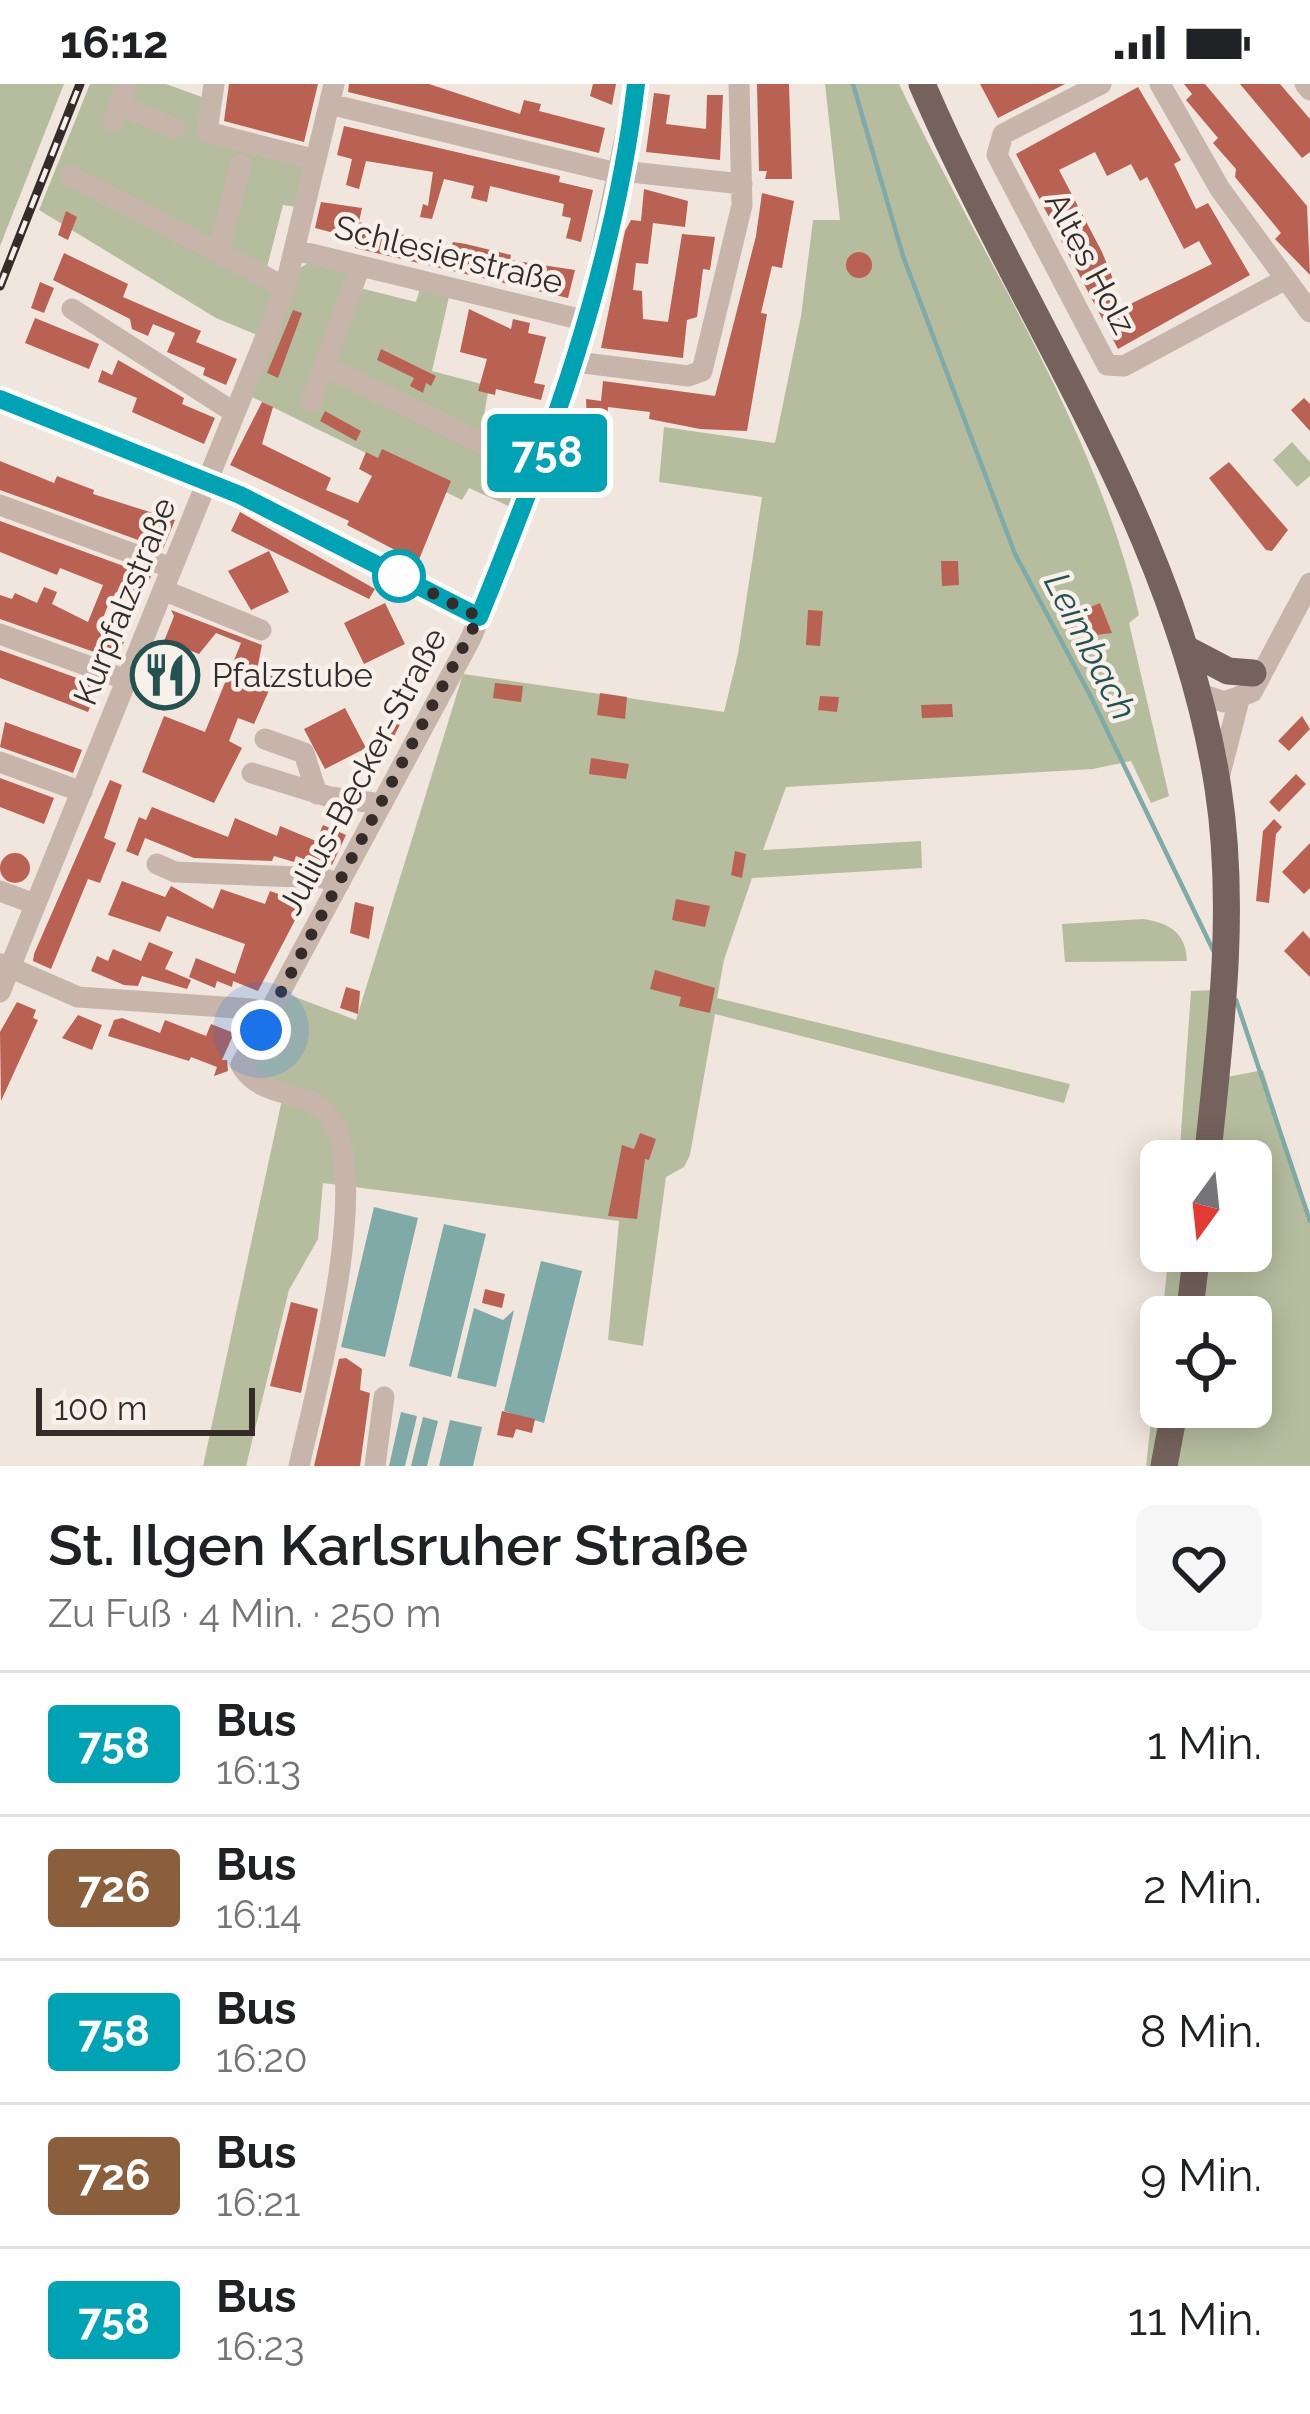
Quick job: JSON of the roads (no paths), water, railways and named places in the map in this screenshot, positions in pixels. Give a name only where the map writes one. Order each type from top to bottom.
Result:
[{"type":"main road","points":[[922,84],[1104,451],[1186,649],[1198,693],[1218,785],[1226,899],[1209,1140]]},
{"type":"main road","points":[[1186,649],[1228,671],[1263,665]]},
{"type":"main road","points":[[1164,1466],[1171,1428]]},
{"type":"street","points":[[214,84],[206,132],[316,160]]},
{"type":"street","name":"Julius-Becker-Straße","points":[[299,1466],[340,1272],[344,1185],[338,1137],[321,1108],[259,1085],[242,1064],[479,617],[576,362],[621,172],[636,84]]},
{"type":"street","points":[[576,362],[688,376],[701,373],[742,184],[739,84]]},
{"type":"street","name":"Altes Holz","points":[[1101,84],[1011,129],[997,142],[997,155],[1107,365],[1124,366],[1284,280]]},
{"type":"street","points":[[1160,84],[1201,158],[1310,312]]},
{"type":"street","points":[[332,94],[621,172],[742,184]]},
{"type":"street","name":"Kurpfalzstraße","points":[[0,992],[5,966],[82,792],[285,287],[332,94]]},
{"type":"street","points":[[120,103],[174,128]]},
{"type":"street","points":[[218,252],[241,164]]},
{"type":"street","points":[[71,176],[285,287]]},
{"type":"street","name":"Schlesierstraße","points":[[295,250],[587,321]]},
{"type":"street","points":[[311,401],[360,266]]},
{"type":"street","points":[[72,309],[235,412]]},
{"type":"street","points":[[325,366],[479,442],[536,460]]},
{"type":"street","points":[[0,399],[207,481],[479,617]]},
{"type":"street","points":[[0,505],[168,579],[261,630]]},
{"type":"street","points":[[1198,693],[1224,703],[1239,700],[1260,682],[1263,665],[1310,584]]},
{"type":"street","points":[[0,634],[127,680]]},
{"type":"street","points":[[1198,693],[1263,665]]},
{"type":"street","points":[[1218,785],[1239,700]]},
{"type":"street","points":[[265,739],[304,753],[317,794]]},
{"type":"street","points":[[0,762],[82,792]]},
{"type":"street","points":[[251,772],[317,794],[382,804]]},
{"type":"street","points":[[157,864],[175,872],[322,878],[339,884]]},
{"type":"street","points":[[0,891],[35,904]]},
{"type":"street","points":[[5,966],[78,997],[252,1009],[269,1016]]},
{"type":"street","points":[[375,1466],[384,1397]]},
{"type":"water","points":[[374,1207],[418,1218],[385,1357],[341,1347]]},
{"type":"water","points":[[444,1224],[486,1234],[451,1377],[409,1366]]},
{"type":"water","points":[[541,1261],[582,1271],[544,1423],[504,1411]]},
{"type":"water","points":[[474,1308],[503,1320],[514,1310],[496,1387],[457,1378]]},
{"type":"water","points":[[401,1412],[417,1416],[405,1466],[389,1466]]},
{"type":"water","points":[[423,1417],[438,1421],[427,1466],[411,1466]]},
{"type":"water","points":[[450,1420],[482,1427],[473,1466],[439,1466]]},
{"type":"waterway","name":"Leimbach","points":[[853,84],[903,256],[1015,554],[1091,697],[1214,952]]},
{"type":"waterway","name":"Leimbach","points":[[1236,1000],[1310,1221]]},
{"type":"railway","points":[[0,286],[80,84]]},
{"type":"place","name":"Pfalzstube","points":[[165,675]]}]
